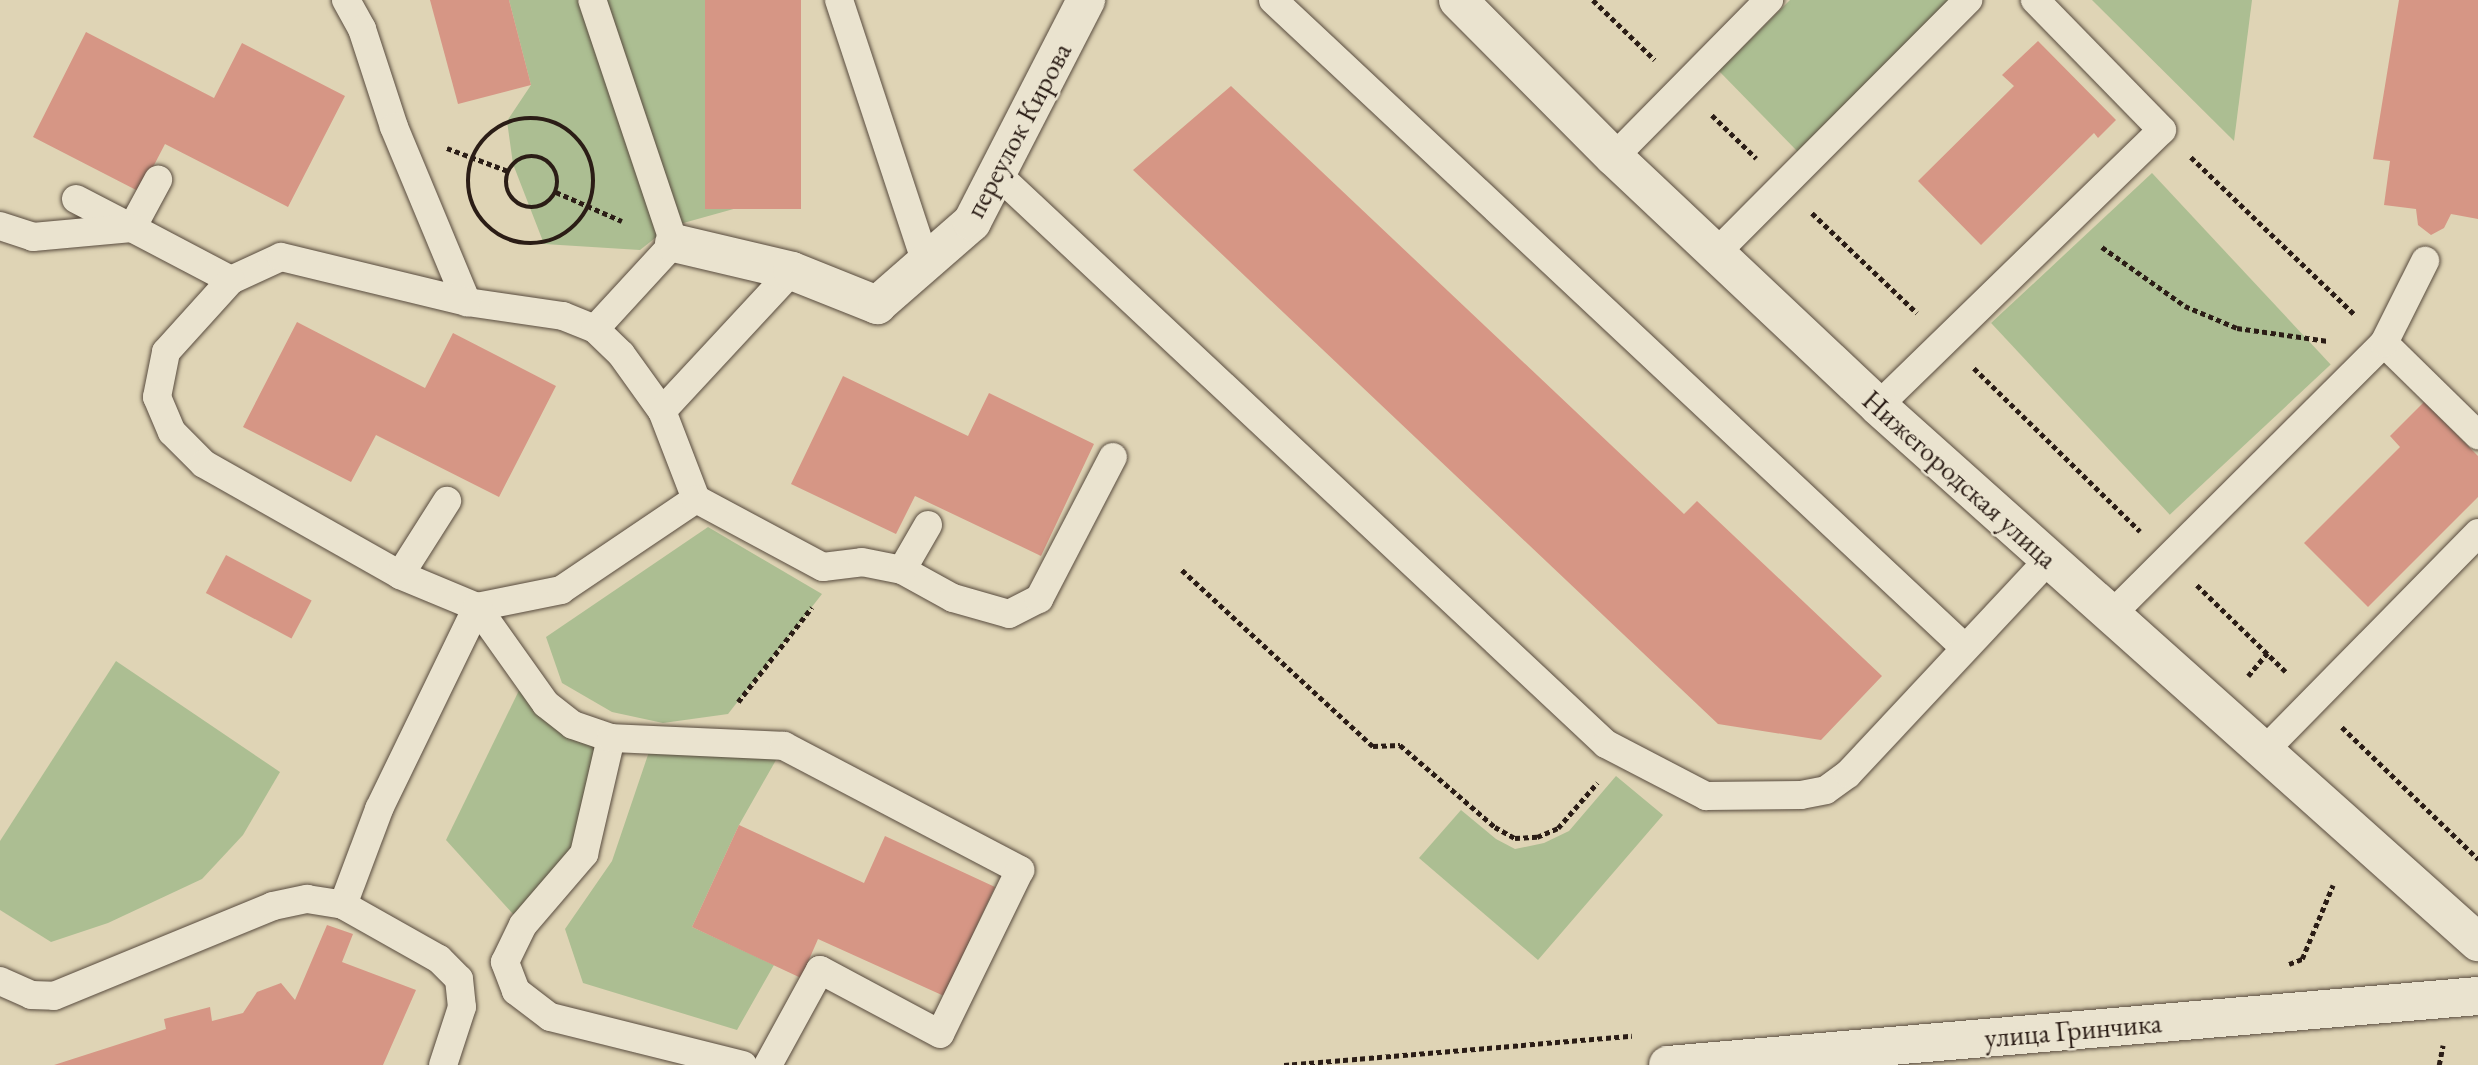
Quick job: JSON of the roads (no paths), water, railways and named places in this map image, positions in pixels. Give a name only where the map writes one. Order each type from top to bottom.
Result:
[{"type":"street","name":"переулок Кирова","points":[[674,243],[792,271],[877,305],[927,266],[972,222],[1086,0]]},
{"type":"street","name":"Нижегородская улица","points":[[1466,3],[1614,157],[1878,406],[2266,750],[2478,943]]},
{"type":"street","name":"улица Гринчика","points":[[1668,1065],[2478,996]]},
{"type":"lane","points":[[346,0],[362,29],[394,127],[467,302]]},
{"type":"lane","points":[[592,0],[674,243],[595,329]]},
{"type":"lane","points":[[839,0],[927,266]]},
{"type":"lane","points":[[1273,0],[1965,648]]},
{"type":"lane","points":[[1614,157],[1769,0]]},
{"type":"lane","points":[[1715,254],[1968,0]]},
{"type":"lane","points":[[1878,406],[2162,130],[2035,0]]},
{"type":"lane","points":[[997,174],[1606,744],[1706,796],[1801,795],[1826,790],[1848,774],[2049,559]]},
{"type":"lane","points":[[132,228],[158,180]]},
{"type":"lane","points":[[76,199],[231,280]]},
{"type":"lane","points":[[0,226],[33,237],[132,228]]},
{"type":"lane","points":[[768,1065],[820,970],[940,1034],[1020,870],[784,746],[611,738],[573,725],[546,704],[477,607],[400,575],[204,464],[164,421],[158,379],[166,352],[231,280],[281,257],[467,302],[563,316],[595,329],[621,354],[662,411],[696,499],[824,567],[862,562],[902,570],[953,598],[1009,614],[1039,599],[1113,457]]},
{"type":"lane","points":[[2111,615],[2384,343],[2425,261]]},
{"type":"lane","points":[[662,411],[792,271]]},
{"type":"lane","points":[[2384,343],[2478,435]]},
{"type":"lane","points":[[477,607],[561,590],[696,499]]},
{"type":"lane","points":[[400,575],[447,502]]},
{"type":"lane","points":[[902,570],[928,525]]},
{"type":"lane","points":[[2266,750],[2312,698],[2478,533]]},
{"type":"lane","points":[[343,905],[379,808],[477,607]]},
{"type":"lane","points":[[611,738],[584,854],[523,925],[505,962],[516,991],[550,1017],[743,1065]]},
{"type":"lane","points":[[0,981],[32,995],[54,996],[273,906],[307,898],[343,905],[439,959],[459,979],[462,1007],[443,1065]]}]
